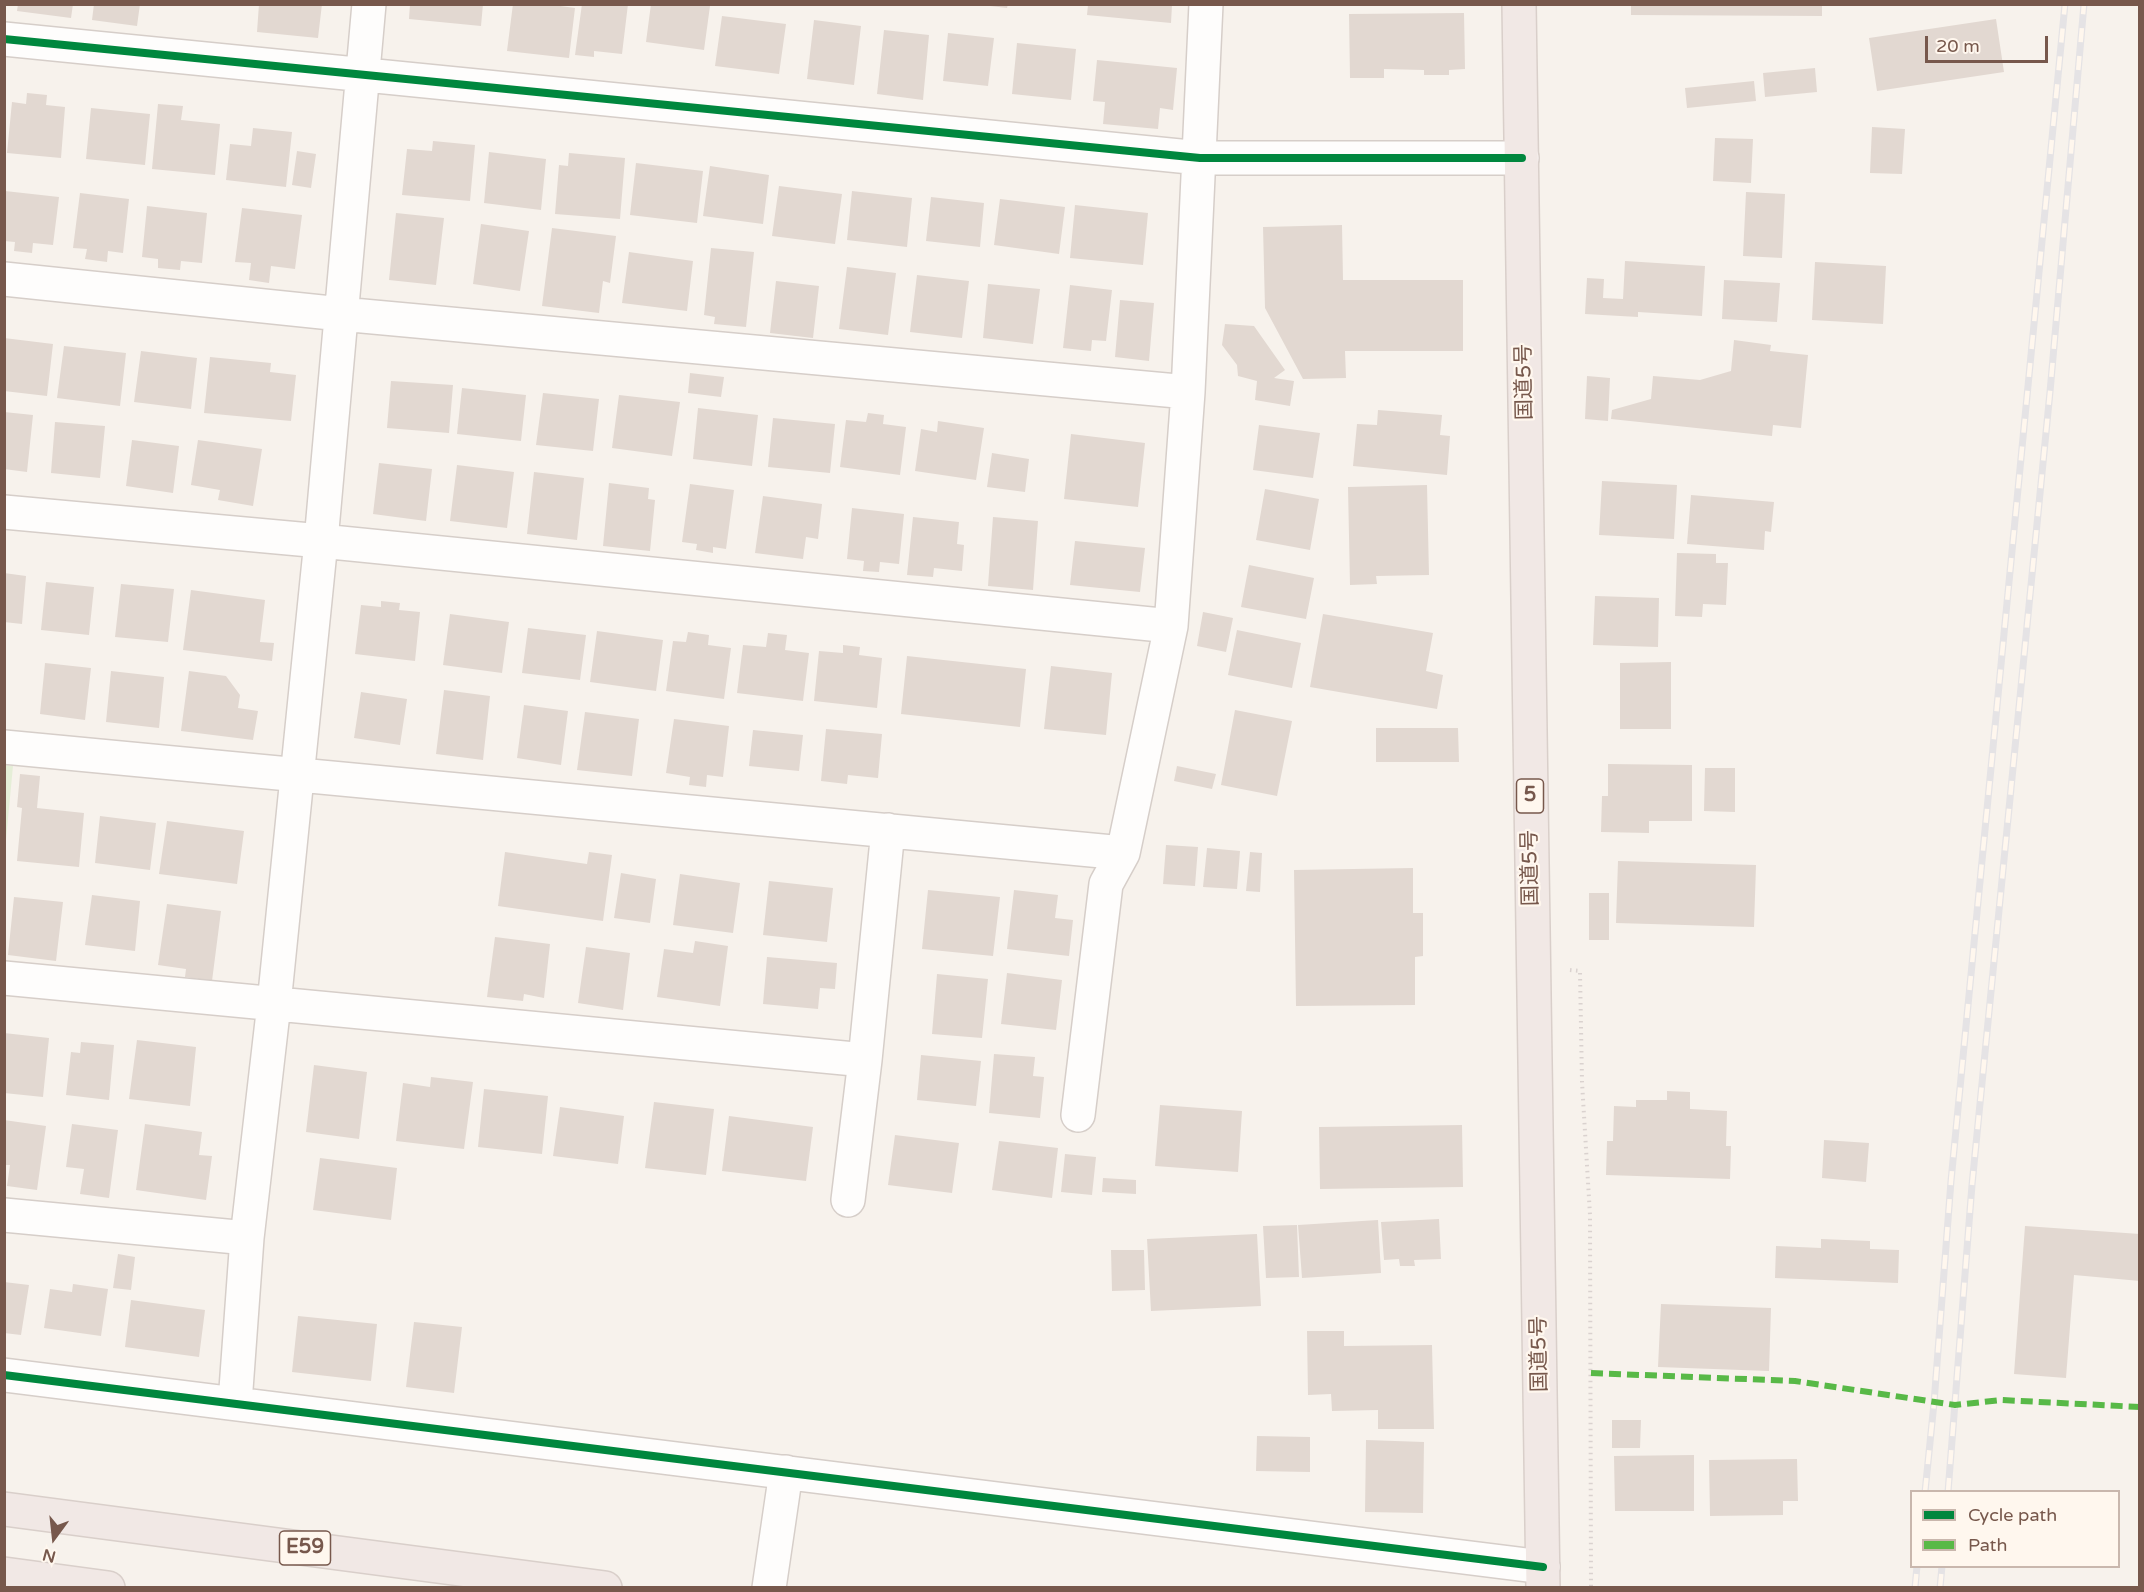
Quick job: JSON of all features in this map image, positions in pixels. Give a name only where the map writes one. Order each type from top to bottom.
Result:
[{"type":"highway","name":"国道5号","points":[[1519,4],[1543,1577]]},
{"type":"highway","name":"E59","points":[[4,1509],[604,1587]]},
{"type":"highway","points":[[4,1574],[108,1587]]},
{"type":"street","points":[[235,1403],[248,1238],[321,541],[361,73],[369,4]]},
{"type":"street","points":[[1078,1115],[1106,884],[1123,853],[1171,626],[1188,392],[1206,4]]},
{"type":"street","points":[[4,39],[1200,158],[1522,158]]},
{"type":"street","points":[[4,279],[341,314],[1188,392]]},
{"type":"street","points":[[4,512],[321,541],[1171,626]]},
{"type":"street","points":[[4,747],[1123,853]]},
{"type":"street","points":[[848,1200],[888,830]]},
{"type":"street","points":[[4,978],[864,1060]]},
{"type":"street","points":[[4,1215],[248,1238]]},
{"type":"street","points":[[4,1375],[786,1472],[1543,1577]]},
{"type":"street","points":[[769,1587],[786,1472]]},
{"type":"path","points":[[1533,968],[1580,971],[1582,1082],[1590,1215],[1591,1587]]},
{"type":"green space","points":[[4,765],[13,766],[5,850]]},
{"type":"building","points":[[18,4],[73,4],[71,18],[17,11]]},
{"type":"building","points":[[94,4],[140,4],[137,26],[92,20]]},
{"type":"building","points":[[259,4],[322,4],[318,38],[257,32]]},
{"type":"building","points":[[410,4],[483,4],[481,26],[409,19]]},
{"type":"building","points":[[513,4],[546,4],[575,8],[569,58],[507,51]]},
{"type":"building","points":[[582,4],[628,4],[622,54],[594,51],[594,57],[575,55]]},
{"type":"building","points":[[651,4],[710,6],[704,50],[646,42]]},
{"type":"building","points":[[990,4],[1008,4],[1007,8],[990,6]]},
{"type":"building","points":[[1631,4],[1822,4],[1822,16],[1631,15]]},
{"type":"building","points":[[1088,5],[1172,5],[1171,23],[1087,15]]},
{"type":"building","points":[[1464,13],[1465,69],[1449,70],[1449,75],[1424,75],[1424,70],[1384,69],[1384,78],[1350,78],[1349,14]]},
{"type":"building","points":[[722,16],[786,24],[779,74],[715,66]]},
{"type":"building","points":[[1996,19],[2004,72],[1877,91],[1869,38]]},
{"type":"building","points":[[814,20],[861,26],[854,85],[807,79]]},
{"type":"building","points":[[884,30],[929,35],[923,100],[877,94]]},
{"type":"building","points":[[948,33],[994,38],[988,86],[943,81]]},
{"type":"building","points":[[1017,43],[1076,49],[1071,100],[1012,94]]},
{"type":"building","points":[[1097,60],[1177,68],[1173,110],[1160,108],[1158,129],[1103,124],[1105,102],[1093,101]]},
{"type":"building","points":[[1815,68],[1817,92],[1765,97],[1763,73]]},
{"type":"building","points":[[1754,81],[1756,101],[1687,108],[1685,88]]},
{"type":"building","points":[[27,93],[47,95],[46,105],[65,107],[61,158],[7,153],[12,102],[26,104]]},
{"type":"building","points":[[158,104],[183,106],[181,120],[220,124],[215,175],[152,169]]},
{"type":"building","points":[[91,108],[150,114],[145,165],[86,159]]},
{"type":"building","points":[[1872,127],[1905,129],[1902,174],[1870,173]]},
{"type":"building","points":[[253,128],[292,132],[286,187],[226,180],[230,144],[251,146]]},
{"type":"building","points":[[1715,138],[1753,139],[1751,183],[1713,181]]},
{"type":"building","points":[[433,141],[475,145],[470,201],[402,195],[407,149],[432,151]]},
{"type":"building","points":[[297,151],[316,154],[311,188],[292,185]]},
{"type":"building","points":[[489,152],[546,159],[541,210],[484,203]]},
{"type":"building","points":[[569,153],[625,158],[620,219],[555,214],[559,165],[568,166]]},
{"type":"building","points":[[636,163],[703,171],[697,223],[630,215]]},
{"type":"building","points":[[710,166],[769,175],[763,224],[703,216]]},
{"type":"building","points":[[779,186],[842,194],[835,244],[772,236]]},
{"type":"building","points":[[5,191],[59,197],[53,245],[33,243],[32,253],[14,251],[15,242],[4,241]]},
{"type":"building","points":[[852,191],[912,198],[907,247],[847,240]]},
{"type":"building","points":[[1746,192],[1785,194],[1782,258],[1743,256]]},
{"type":"building","points":[[80,193],[129,199],[123,253],[108,251],[107,262],[85,259],[87,249],[73,248]]},
{"type":"building","points":[[931,197],[984,203],[980,247],[926,241]]},
{"type":"building","points":[[1000,199],[1065,207],[1059,254],[994,245]]},
{"type":"building","points":[[1075,205],[1148,213],[1143,265],[1070,258]]},
{"type":"building","points":[[147,206],[207,213],[202,263],[181,261],[180,270],[158,268],[158,259],[142,257]]},
{"type":"building","points":[[242,208],[302,215],[295,269],[271,266],[269,283],[249,280],[251,263],[235,262]]},
{"type":"building","points":[[396,213],[444,218],[436,285],[389,280]]},
{"type":"building","points":[[481,224],[529,231],[520,291],[473,284]]},
{"type":"building","points":[[1342,225],[1343,280],[1463,280],[1463,351],[1345,351],[1346,378],[1303,379],[1265,308],[1263,227]]},
{"type":"building","points":[[552,228],[616,236],[610,283],[603,281],[599,313],[542,306]]},
{"type":"building","points":[[711,248],[754,252],[746,327],[714,324],[715,317],[704,315]]},
{"type":"building","points":[[629,252],[693,261],[687,311],[622,303]]},
{"type":"building","points":[[1625,261],[1705,266],[1702,316],[1638,312],[1638,317],[1585,314],[1587,278],[1604,279],[1603,298],[1623,299]]},
{"type":"building","points":[[1815,262],[1886,266],[1883,324],[1812,320]]},
{"type":"building","points":[[847,267],[896,273],[888,335],[839,329]]},
{"type":"building","points":[[917,275],[969,281],[962,338],[910,332]]},
{"type":"building","points":[[1724,280],[1780,283],[1777,322],[1722,319]]},
{"type":"building","points":[[776,281],[819,286],[813,338],[770,333]]},
{"type":"building","points":[[988,284],[1040,289],[1033,344],[983,338]]},
{"type":"building","points":[[1070,285],[1112,290],[1106,341],[1092,340],[1091,351],[1063,348]]},
{"type":"building","points":[[1120,300],[1154,303],[1149,361],[1115,357]]},
{"type":"building","points":[[1225,324],[1254,326],[1285,370],[1274,378],[1294,381],[1290,406],[1255,400],[1257,381],[1238,376],[1237,365],[1222,345]]},
{"type":"building","points":[[4,338],[53,344],[47,396],[4,391]]},
{"type":"building","points":[[1734,340],[1771,345],[1770,351],[1808,355],[1801,428],[1773,425],[1772,436],[1611,419],[1612,410],[1651,399],[1653,376],[1700,380],[1731,371]]},
{"type":"building","points":[[64,346],[126,353],[120,406],[57,398]]},
{"type":"building","points":[[141,351],[197,358],[191,409],[134,402]]},
{"type":"building","points":[[210,357],[271,363],[270,372],[296,375],[291,421],[204,413]]},
{"type":"building","points":[[690,373],[724,377],[721,397],[688,393]]},
{"type":"building","points":[[1587,376],[1610,378],[1608,421],[1585,419]]},
{"type":"building","points":[[391,381],[453,385],[449,433],[387,428]]},
{"type":"building","points":[[462,388],[526,395],[521,441],[457,434]]},
{"type":"building","points":[[543,393],[599,399],[593,451],[536,445]]},
{"type":"building","points":[[619,395],[680,402],[672,456],[612,448]]},
{"type":"building","points":[[698,408],[758,415],[752,466],[693,459]]},
{"type":"building","points":[[1378,410],[1442,415],[1440,435],[1450,436],[1447,475],[1353,466],[1357,424],[1377,425]]},
{"type":"building","points":[[4,412],[33,415],[27,472],[4,469]]},
{"type":"building","points":[[868,413],[884,415],[883,424],[906,427],[900,475],[840,467],[846,420],[866,422]]},
{"type":"building","points":[[773,418],[835,424],[830,473],[768,467]]},
{"type":"building","points":[[938,421],[984,428],[976,480],[915,471],[921,429],[937,432]]},
{"type":"building","points":[[55,422],[105,426],[100,478],[51,473]]},
{"type":"building","points":[[1259,425],[1320,433],[1313,478],[1253,470]]},
{"type":"building","points":[[1071,434],[1145,443],[1138,507],[1064,499]]},
{"type":"building","points":[[132,440],[179,446],[173,493],[126,486]]},
{"type":"building","points":[[198,440],[262,449],[253,506],[218,500],[220,490],[191,485]]},
{"type":"building","points":[[992,453],[1029,459],[1025,492],[987,487]]},
{"type":"building","points":[[379,463],[432,469],[426,521],[373,514]]},
{"type":"building","points":[[457,465],[514,472],[507,528],[450,521]]},
{"type":"building","points":[[534,472],[584,478],[577,540],[527,534]]},
{"type":"building","points":[[1602,481],[1677,485],[1674,539],[1599,535]]},
{"type":"building","points":[[609,483],[649,488],[648,499],[655,500],[650,551],[603,546]]},
{"type":"building","points":[[690,484],[734,490],[726,549],[713,547],[713,553],[696,550],[697,544],[682,542]]},
{"type":"building","points":[[1427,485],[1429,575],[1376,576],[1377,584],[1350,585],[1348,487]]},
{"type":"building","points":[[1265,489],[1319,499],[1310,550],[1256,540]]},
{"type":"building","points":[[1691,495],[1774,502],[1771,532],[1765,531],[1764,550],[1687,544]]},
{"type":"building","points":[[763,496],[822,504],[818,539],[806,537],[803,559],[755,553]]},
{"type":"building","points":[[852,508],[904,514],[899,564],[880,562],[879,572],[863,571],[864,561],[847,559]]},
{"type":"building","points":[[913,517],[959,522],[957,544],[964,545],[962,571],[934,568],[933,577],[907,575]]},
{"type":"building","points":[[993,517],[1038,521],[1033,590],[988,586]]},
{"type":"building","points":[[1075,541],[1145,548],[1140,592],[1070,585]]},
{"type":"building","points":[[1677,553],[1716,554],[1716,563],[1728,563],[1726,605],[1703,604],[1702,617],[1675,616]]},
{"type":"building","points":[[1249,565],[1314,578],[1306,619],[1241,607]]},
{"type":"building","points":[[4,573],[26,576],[22,624],[4,622]]},
{"type":"building","points":[[46,582],[94,587],[89,635],[41,630]]},
{"type":"building","points":[[121,584],[174,589],[168,642],[115,637]]},
{"type":"building","points":[[191,590],[265,600],[260,642],[274,643],[272,661],[183,650]]},
{"type":"building","points":[[1595,596],[1659,598],[1658,647],[1593,645]]},
{"type":"building","points":[[381,601],[400,603],[399,610],[420,612],[415,661],[355,654],[361,605],[381,607]]},
{"type":"building","points":[[1203,612],[1233,618],[1226,652],[1197,646]]},
{"type":"building","points":[[450,614],[509,622],[502,673],[443,665]]},
{"type":"building","points":[[1323,614],[1433,633],[1426,671],[1443,675],[1437,709],[1310,687]]},
{"type":"building","points":[[528,628],[586,635],[580,680],[522,673]]},
{"type":"building","points":[[1237,630],[1301,643],[1292,688],[1228,675]]},
{"type":"building","points":[[597,631],[663,640],[656,691],[590,682]]},
{"type":"building","points":[[688,632],[709,635],[708,645],[731,648],[724,699],[666,691],[673,641],[686,642]]},
{"type":"building","points":[[768,633],[787,635],[785,650],[809,653],[803,701],[737,693],[743,645],[766,647]]},
{"type":"building","points":[[843,645],[860,647],[859,655],[882,658],[877,708],[814,701],[819,651],[843,653]]},
{"type":"building","points":[[907,656],[1026,669],[1020,727],[901,714]]},
{"type":"building","points":[[1671,662],[1671,729],[1620,729],[1620,663]]},
{"type":"building","points":[[45,663],[91,668],[85,720],[40,714]]},
{"type":"building","points":[[1051,666],[1112,673],[1106,735],[1044,729]]},
{"type":"building","points":[[111,671],[164,677],[159,728],[106,722]]},
{"type":"building","points":[[189,671],[226,676],[240,695],[238,708],[258,711],[253,740],[181,731]]},
{"type":"building","points":[[444,690],[490,696],[483,760],[436,754]]},
{"type":"building","points":[[361,692],[407,699],[400,745],[354,738]]},
{"type":"building","points":[[524,705],[568,711],[561,765],[517,758]]},
{"type":"building","points":[[1235,710],[1292,721],[1277,796],[1221,785]]},
{"type":"building","points":[[585,712],[639,719],[632,776],[577,770]]},
{"type":"building","points":[[674,719],[729,726],[723,777],[707,775],[706,787],[689,785],[690,777],[666,773]]},
{"type":"building","points":[[1376,728],[1458,728],[1459,762],[1376,762]]},
{"type":"building","points":[[826,729],[882,734],[878,778],[848,775],[847,784],[821,781]]},
{"type":"building","points":[[753,730],[803,735],[799,771],[749,766]]},
{"type":"building","points":[[1608,764],[1692,765],[1692,821],[1649,821],[1649,833],[1601,832],[1602,796],[1608,796]]},
{"type":"building","points":[[1177,766],[1216,774],[1212,789],[1174,781]]},
{"type":"building","points":[[1705,768],[1735,768],[1735,812],[1704,811]]},
{"type":"building","points":[[20,774],[40,776],[37,808],[84,813],[79,867],[17,861],[22,808],[17,807]]},
{"type":"building","points":[[100,816],[156,823],[150,870],[95,863]]},
{"type":"building","points":[[167,821],[244,831],[237,884],[159,874]]},
{"type":"building","points":[[1166,845],[1198,847],[1195,886],[1163,884]]},
{"type":"building","points":[[1207,848],[1240,851],[1237,889],[1203,887]]},
{"type":"building","points":[[505,852],[587,864],[589,852],[612,855],[603,921],[498,906]]},
{"type":"building","points":[[1250,852],[1262,853],[1260,892],[1246,891]]},
{"type":"building","points":[[1618,861],[1756,865],[1754,927],[1616,923]]},
{"type":"building","points":[[1413,868],[1413,913],[1423,913],[1423,956],[1415,957],[1415,1005],[1296,1006],[1294,870]]},
{"type":"building","points":[[621,873],[656,879],[650,923],[614,918]]},
{"type":"building","points":[[680,874],[740,883],[733,933],[673,925]]},
{"type":"building","points":[[769,881],[833,888],[827,942],[763,935]]},
{"type":"building","points":[[928,890],[1000,897],[993,956],[922,949]]},
{"type":"building","points":[[1014,890],[1058,895],[1055,918],[1073,920],[1069,956],[1007,949]]},
{"type":"building","points":[[1589,893],[1609,893],[1609,940],[1589,940]]},
{"type":"building","points":[[92,895],[140,901],[135,951],[85,945]]},
{"type":"building","points":[[14,897],[63,902],[56,961],[8,955]]},
{"type":"building","points":[[167,904],[221,911],[212,981],[185,977],[186,969],[158,965]]},
{"type":"building","points":[[495,937],[550,944],[544,998],[524,994],[523,1001],[487,997]]},
{"type":"building","points":[[695,941],[728,946],[720,1006],[657,997],[664,949],[693,953]]},
{"type":"building","points":[[586,947],[630,953],[623,1010],[578,1003]]},
{"type":"building","points":[[767,957],[837,963],[835,989],[820,988],[818,1009],[763,1004]]},
{"type":"building","points":[[1007,973],[1062,980],[1056,1030],[1001,1024]]},
{"type":"building","points":[[937,974],[988,979],[982,1038],[932,1034]]},
{"type":"building","points":[[4,1033],[49,1038],[43,1097],[4,1093]]},
{"type":"building","points":[[137,1040],[196,1047],[190,1106],[129,1099]]},
{"type":"building","points":[[81,1042],[114,1045],[109,1100],[66,1095],[71,1052],[80,1053]]},
{"type":"building","points":[[994,1054],[1035,1057],[1033,1076],[1044,1077],[1040,1118],[989,1113]]},
{"type":"building","points":[[921,1055],[981,1061],[976,1106],[917,1100]]},
{"type":"building","points":[[314,1065],[367,1072],[359,1139],[306,1132]]},
{"type":"building","points":[[431,1077],[473,1082],[464,1149],[396,1141],[403,1083],[430,1087]]},
{"type":"building","points":[[484,1089],[548,1096],[542,1154],[478,1147]]},
{"type":"building","points":[[1667,1091],[1690,1092],[1690,1109],[1727,1111],[1726,1146],[1731,1146],[1730,1179],[1606,1175],[1607,1141],[1613,1141],[1614,1106],[1636,1107],[1636,1100],[1667,1100]]},
{"type":"building","points":[[654,1102],[714,1109],[706,1175],[645,1168]]},
{"type":"building","points":[[1160,1105],[1242,1111],[1238,1172],[1155,1166]]},
{"type":"building","points":[[560,1107],[624,1116],[618,1164],[553,1156]]},
{"type":"building","points":[[729,1116],[813,1127],[806,1181],[722,1171]]},
{"type":"building","points":[[4,1120],[46,1126],[37,1190],[7,1186],[10,1165],[4,1165]]},
{"type":"building","points":[[72,1124],[118,1130],[109,1198],[80,1194],[84,1169],[66,1167]]},
{"type":"building","points":[[145,1124],[202,1132],[199,1155],[212,1156],[206,1200],[136,1190]]},
{"type":"building","points":[[1462,1125],[1463,1187],[1320,1189],[1319,1127]]},
{"type":"building","points":[[895,1135],[959,1143],[952,1193],[888,1185]]},
{"type":"building","points":[[1824,1140],[1869,1143],[1866,1182],[1822,1178]]},
{"type":"building","points":[[999,1141],[1058,1148],[1052,1198],[992,1190]]},
{"type":"building","points":[[1065,1154],[1096,1157],[1092,1195],[1061,1192]]},
{"type":"building","points":[[320,1158],[397,1168],[391,1220],[313,1210]]},
{"type":"building","points":[[1103,1178],[1136,1180],[1136,1194],[1102,1192]]},
{"type":"building","points":[[1439,1219],[1441,1259],[1414,1260],[1415,1266],[1400,1266],[1399,1259],[1384,1260],[1381,1222]]},
{"type":"building","points":[[1378,1220],[1381,1273],[1302,1278],[1298,1225]]},
{"type":"building","points":[[1297,1225],[1299,1277],[1266,1278],[1263,1226]]},
{"type":"building","points":[[2025,1226],[2140,1234],[2140,1281],[2074,1275],[2066,1378],[2014,1374]]},
{"type":"building","points":[[1257,1234],[1261,1306],[1151,1311],[1147,1239]]},
{"type":"building","points":[[1821,1239],[1870,1241],[1870,1249],[1899,1250],[1898,1283],[1775,1278],[1776,1246],[1821,1248]]},
{"type":"building","points":[[1111,1250],[1144,1250],[1145,1290],[1112,1291]]},
{"type":"building","points":[[118,1254],[135,1257],[131,1290],[113,1288]]},
{"type":"building","points":[[4,1282],[29,1285],[21,1335],[4,1333]]},
{"type":"building","points":[[73,1284],[108,1289],[101,1336],[44,1328],[50,1289],[72,1292]]},
{"type":"building","points":[[131,1300],[205,1310],[199,1357],[125,1347]]},
{"type":"building","points":[[1661,1304],[1771,1308],[1769,1371],[1658,1367]]},
{"type":"building","points":[[298,1316],[377,1324],[371,1381],[292,1372]]},
{"type":"building","points":[[414,1322],[462,1327],[454,1393],[406,1387]]},
{"type":"building","points":[[1307,1331],[1344,1331],[1344,1346],[1432,1345],[1434,1429],[1378,1429],[1378,1410],[1332,1411],[1331,1394],[1308,1395]]},
{"type":"building","points":[[1612,1420],[1641,1420],[1640,1448],[1612,1448]]},
{"type":"building","points":[[1257,1436],[1310,1437],[1310,1472],[1256,1471]]},
{"type":"building","points":[[1366,1440],[1424,1442],[1423,1513],[1365,1512]]},
{"type":"building","points":[[1694,1455],[1694,1511],[1615,1511],[1614,1456]]},
{"type":"building","points":[[1797,1459],[1798,1501],[1783,1501],[1783,1515],[1710,1516],[1709,1460]]},
{"type":"railway","points":[[1925,1490],[1951,1181],[2065,4]]},
{"type":"railway","points":[[1948,1490],[1972,1185],[2050,392],[2084,4]]},
{"type":"railway","points":[[1915,1588],[1917,1568]]},
{"type":"railway","points":[[1940,1588],[1942,1568]]},
{"type":"marked path","points":[[1591,1373],[1795,1381],[1955,1405],[2001,1400],[2140,1407]]},
{"type":"cycle path","points":[[4,39],[1200,158],[1522,158]]},
{"type":"cycle path","points":[[4,1375],[1543,1567]]}]
